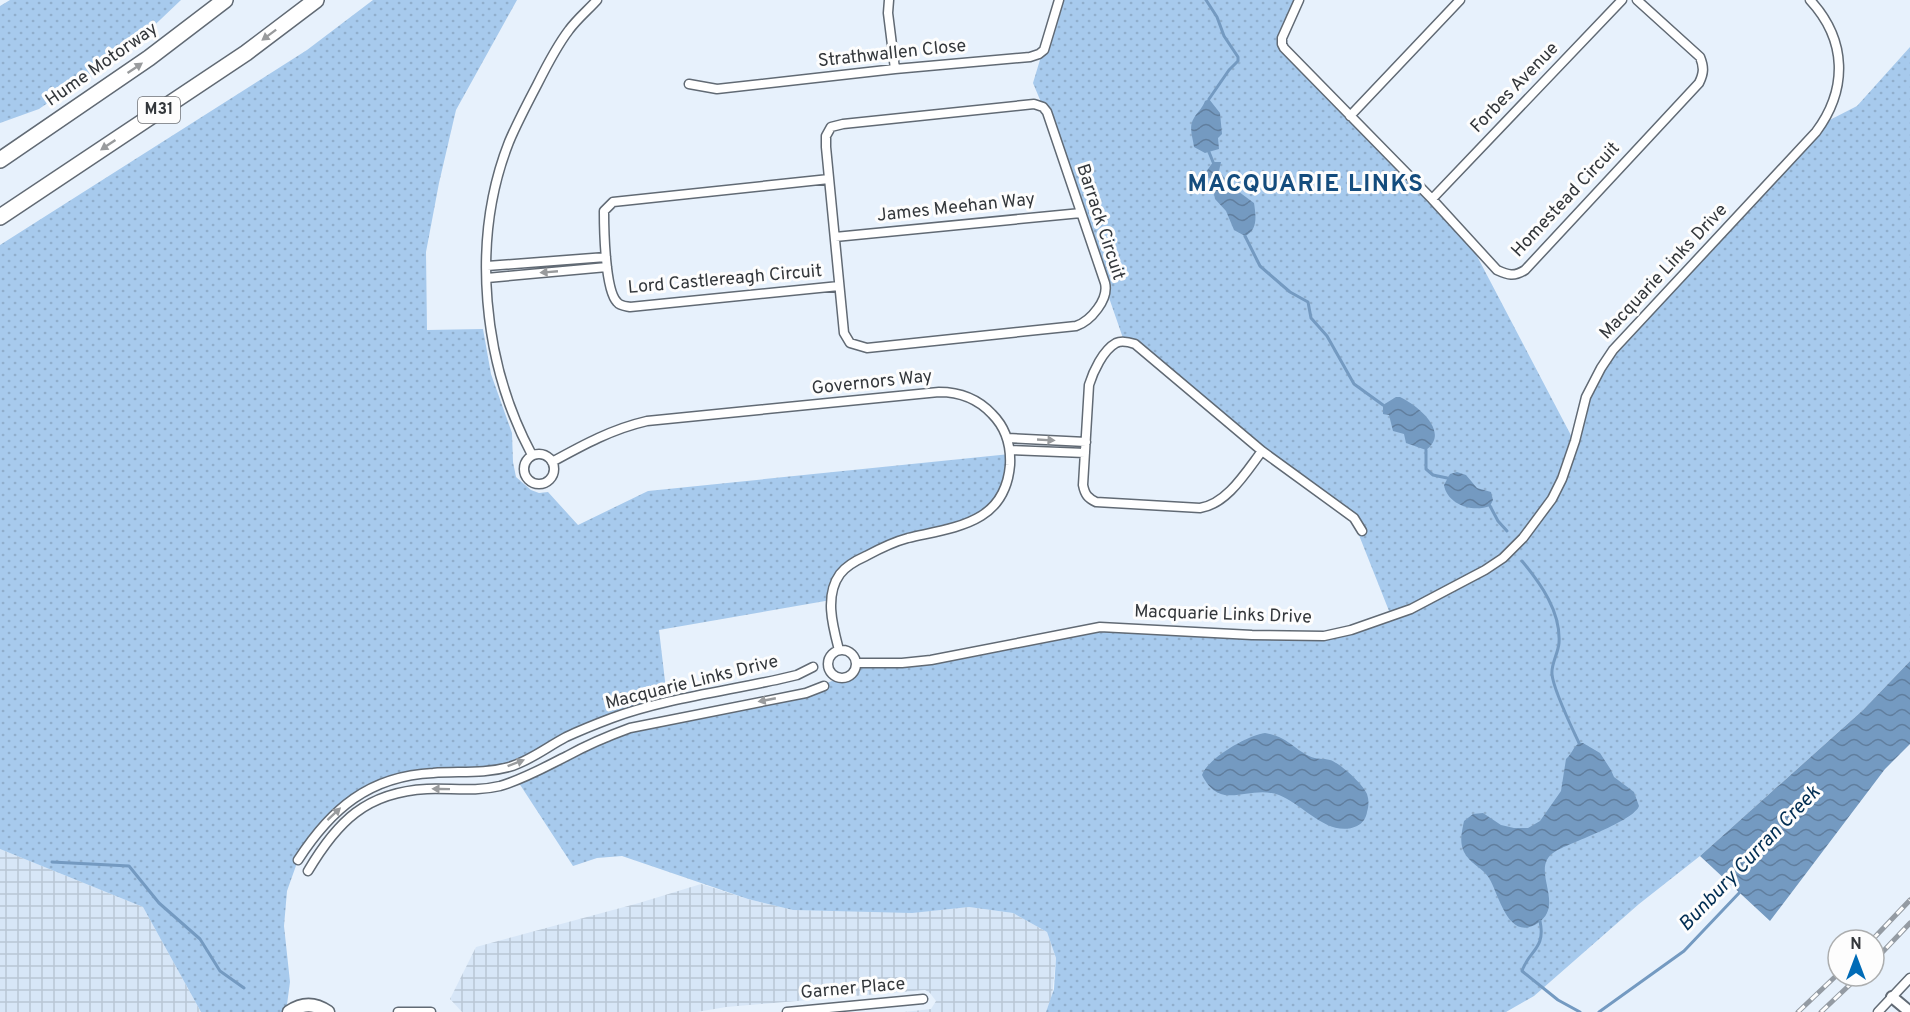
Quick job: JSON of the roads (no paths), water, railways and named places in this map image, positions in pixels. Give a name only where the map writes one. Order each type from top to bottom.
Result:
[{"type":"highway","name":"Hume Motorway","points":[[0,160],[149,58],[225,0]]},
{"type":"highway","name":"M31","points":[[0,217],[246,53],[316,0]]},
{"type":"main road","points":[[289,1012],[305,1005],[316,1006],[328,1012]]},
{"type":"street","points":[[532,455],[520,432],[509,402],[495,352],[488,301],[492,208],[508,144],[543,74],[569,30],[597,0]]},
{"type":"street","points":[[889,0],[888,13],[895,69]]},
{"type":"street","name":"Strathwallen Close","points":[[689,84],[717,89],[895,69],[1028,58],[1039,54],[1047,42],[1059,0]]},
{"type":"street","name":"Homestead Circuit","points":[[1299,0],[1283,37],[1282,45],[1432,199],[1497,270],[1508,275],[1517,275],[1525,270],[1699,83],[1703,74],[1700,57],[1637,0]]},
{"type":"street","points":[[1350,116],[1460,0]]},
{"type":"street","name":"Forbes Avenue","points":[[1432,199],[1622,0]]},
{"type":"street","name":"Macquarie Links Drive","points":[[856,663],[902,663],[931,660],[1100,627],[1252,635],[1324,636],[1362,627],[1412,609],[1467,581],[1503,558],[1523,538],[1552,499],[1562,479],[1575,441],[1586,397],[1613,350],[1816,132],[1829,113],[1840,71],[1839,54],[1830,27],[1823,14],[1810,0]]},
{"type":"street","name":"Barrack Circuit","points":[[1034,104],[1043,107],[1047,112],[1081,213],[1106,291],[1104,298],[1088,319],[1076,326],[860,347],[850,343],[845,336],[826,139],[834,125],[1034,104]]},
{"type":"street","name":"Lord Castlereagh Circuit","points":[[830,179],[613,202],[604,211],[606,257],[611,293],[621,306],[630,307],[839,286]]},
{"type":"street","name":"James Meehan Way","points":[[835,237],[1081,213]]},
{"type":"street","points":[[488,266],[606,257]]},
{"type":"street","name":"Lord Castlereagh Circuit","points":[[488,278],[608,267]]},
{"type":"street","points":[[1262,451],[1216,504],[1200,508],[1096,502],[1089,499],[1084,493],[1083,485],[1089,385],[1092,376],[1110,348],[1117,342],[1126,341],[1135,344],[1262,451],[1354,518],[1362,531]]},
{"type":"street","name":"Governors Way","points":[[552,462],[603,435],[625,426],[647,421],[939,392],[957,394],[979,403],[1000,423],[1010,450],[1009,474],[1004,489],[990,510],[978,519],[965,525],[885,546],[849,565],[839,575],[833,590],[831,617],[839,650]]},
{"type":"street","points":[[1006,438],[1086,442]]},
{"type":"street","points":[[1010,450],[1085,453]]},
{"type":"street","points":[[532,455],[545,455],[552,462],[554,471],[550,480],[542,485],[532,484],[525,477],[523,468],[532,455]]},
{"type":"street","points":[[839,650],[851,653],[856,663],[854,672],[847,677],[841,678],[834,675],[829,669],[828,660],[833,653],[839,650]]},
{"type":"street","name":"Macquarie Links Drive","points":[[298,860],[311,840],[335,812],[352,799],[386,782],[405,775],[460,774],[510,766],[532,757],[567,737],[623,714],[789,677],[813,667]]},
{"type":"street","name":"Macquarie Links Drive","points":[[308,871],[325,842],[350,816],[383,798],[425,789],[479,790],[498,786],[541,770],[603,738],[630,728],[806,693],[824,686]]},
{"type":"street","points":[[1878,1012],[1910,978]]},
{"type":"street","points":[[1892,997],[1910,1012]]},
{"type":"street","name":"Garner Place","points":[[787,1012],[923,999]]},
{"type":"street","points":[[398,1012],[431,1012]]},
{"type":"water","points":[[1209,99],[1220,113],[1222,134],[1218,138],[1219,149],[1205,153],[1194,147],[1191,125],[1205,101]]},
{"type":"water","points":[[1213,162],[1221,162],[1219,171],[1231,186],[1254,203],[1254,226],[1245,236],[1234,230],[1226,211],[1215,199],[1212,182],[1206,172]]},
{"type":"water","points":[[1396,397],[1415,406],[1433,427],[1435,435],[1433,443],[1426,450],[1406,443],[1404,434],[1393,431],[1389,415],[1383,414],[1383,405]]},
{"type":"water","points":[[1457,472],[1466,475],[1477,488],[1491,492],[1493,500],[1490,506],[1468,507],[1455,502],[1450,497],[1444,485],[1450,474]]},
{"type":"water","points":[[1910,661],[1910,744],[1885,769],[1770,921],[1700,856],[1863,710]]},
{"type":"water","points":[[1265,733],[1284,740],[1312,757],[1334,762],[1351,774],[1368,796],[1368,808],[1363,822],[1347,829],[1336,828],[1316,819],[1279,795],[1257,793],[1227,795],[1218,793],[1209,786],[1202,775],[1212,762],[1239,743]]},
{"type":"water","points":[[1579,743],[1600,753],[1614,777],[1634,792],[1639,806],[1626,818],[1556,851],[1548,858],[1545,866],[1549,896],[1546,915],[1538,923],[1528,927],[1519,927],[1506,914],[1489,878],[1464,852],[1461,840],[1464,821],[1473,814],[1483,813],[1501,825],[1514,828],[1528,828],[1540,821],[1561,791],[1566,759]]},
{"type":"waterway","points":[[1206,0],[1217,17],[1224,36],[1238,57],[1238,61],[1209,99]]},
{"type":"waterway","points":[[1209,152],[1213,162]]},
{"type":"waterway","points":[[1245,236],[1260,266],[1290,292],[1308,302],[1311,318],[1327,336],[1354,384],[1383,405]]},
{"type":"waterway","points":[[1426,450],[1426,469],[1433,475],[1447,478]]},
{"type":"waterway","points":[[1490,506],[1498,521],[1507,531]]},
{"type":"waterway","points":[[1522,561],[1543,589],[1557,620],[1559,643],[1553,666],[1553,681],[1579,743]]},
{"type":"waterway","points":[[52,862],[129,866],[159,903],[200,939],[220,971],[244,988]]},
{"type":"waterway","name":"Bunbury Curran Creek","points":[[1599,1012],[1684,951],[1741,891]]},
{"type":"waterway","points":[[1540,921],[1539,944],[1522,971],[1558,1000],[1580,1012]]},
{"type":"railway","points":[[1883,928],[1910,900]]},
{"type":"railway","points":[[1886,948],[1910,923]]},
{"type":"railway","points":[[1798,1012],[1826,985]]},
{"type":"railway","points":[[1821,1012],[1846,988]]},
{"type":"district","name":"MACQUARIE LINKS","points":[[1306,185]]}]
